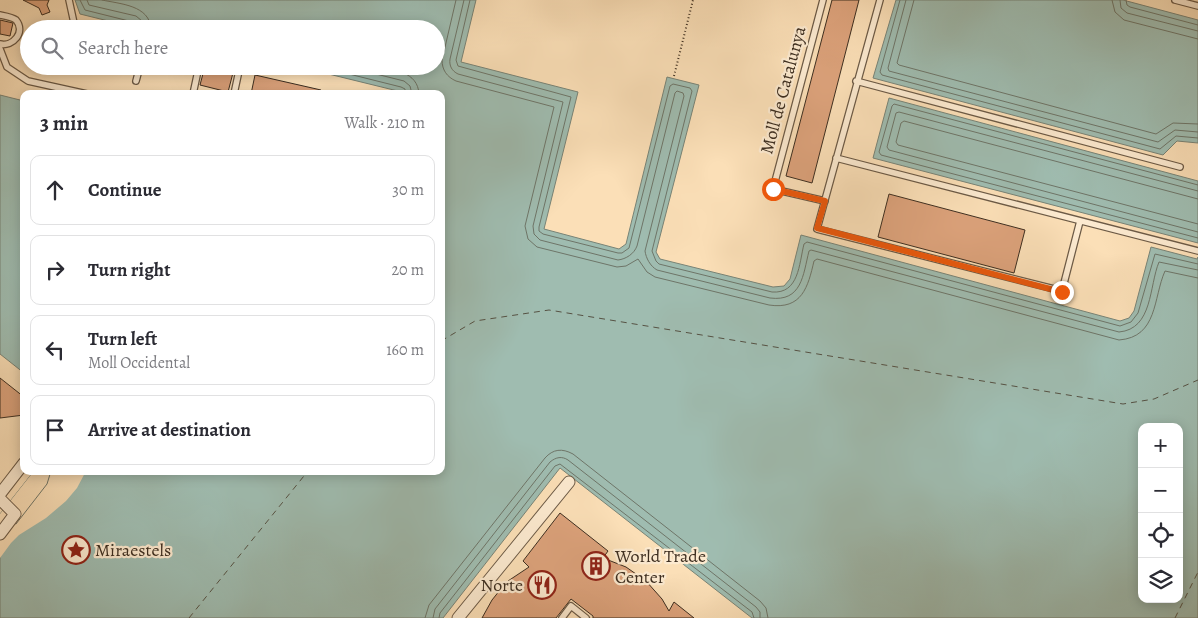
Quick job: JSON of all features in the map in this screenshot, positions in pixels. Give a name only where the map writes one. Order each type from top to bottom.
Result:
[{"type":"street","points":[[0,494],[20,468]]},
{"type":"street","points":[[458,618],[569,482]]},
{"type":"street","points":[[0,499],[14,514],[0,534]]},
{"type":"lane","points":[[69,0],[73,20]]},
{"type":"lane","name":"Moll de Catalunya","points":[[823,0],[773,189],[825,201]]},
{"type":"lane","points":[[880,0],[856,81],[817,228],[1062,292],[1080,221]]},
{"type":"lane","points":[[1174,0],[1198,6]]},
{"type":"lane","points":[[0,15],[14,18],[18,22],[19,33],[14,42],[7,45],[0,44]]},
{"type":"lane","points":[[0,49],[7,67],[28,81],[68,90]]},
{"type":"lane","points":[[136,81],[138,75]]},
{"type":"lane","points":[[194,90],[197,75]]},
{"type":"lane","points":[[235,90],[238,75]]},
{"type":"lane","points":[[856,81],[1180,167]]},
{"type":"lane","points":[[836,158],[1198,251]]},
{"type":"lane","points":[[562,618],[572,606],[586,618]]},
{"type":"path","points":[[674,76],[693,0]]},
{"type":"water","points":[[75,0],[476,0],[461,62],[578,92],[544,229],[619,249],[626,244],[667,77],[699,85],[656,252],[660,259],[773,287],[784,286],[790,279],[801,235],[1120,321],[1129,318],[1134,311],[1151,247],[1197,259],[1198,257],[1198,618],[752,618],[560,468],[443,618],[0,618],[0,514],[31,475],[445,475],[445,90],[394,90],[333,75],[445,75],[445,20],[104,20],[80,14]]},
{"type":"water","points":[[896,0],[1123,0],[1198,20],[1198,143],[1177,141],[1163,155],[873,78]]},
{"type":"water","points":[[0,95],[20,100],[20,370],[0,354]]},
{"type":"water","points":[[889,98],[1198,181],[1198,243],[873,158]]},
{"type":"pier","points":[[31,475],[84,475],[77,488],[66,501],[46,518],[19,535],[0,558],[0,514]]},
{"type":"building","points":[[23,0],[49,0],[47,5],[50,12],[42,15],[39,8]]},
{"type":"building","points":[[832,0],[859,0],[812,183],[786,176]]},
{"type":"building","points":[[0,20],[13,23],[10,36],[0,34]]},
{"type":"building","points":[[203,75],[232,75],[229,90],[200,85]]},
{"type":"building","points":[[255,75],[321,90],[252,90]]},
{"type":"building","points":[[889,194],[1025,230],[1014,273],[878,237]]},
{"type":"building","points":[[0,378],[20,394],[20,416],[0,418]]},
{"type":"building","name":"World Trade Center","points":[[560,513],[608,551],[603,558],[626,567],[646,581],[662,599],[669,611],[674,602],[694,618],[593,618],[593,616],[571,599],[556,618],[482,618],[492,600],[508,581],[529,567],[523,561]]},
{"type":"ferry route","points":[[445,339],[475,321],[549,310],[1123,404],[1154,399],[1198,380]]},
{"type":"ferry route","points":[[189,618],[305,475]]},
{"type":"ferry route","points":[[1175,618],[1198,572]]},
{"type":"place","name":"Miraestels","points":[[76,550]]},
{"type":"place","name":"World Trade Center","points":[[596,566]]},
{"type":"place","name":"Norte","points":[[542,585]]},
{"type":"route","points":[[773,189],[825,201],[817,228],[1062,292]]}]
